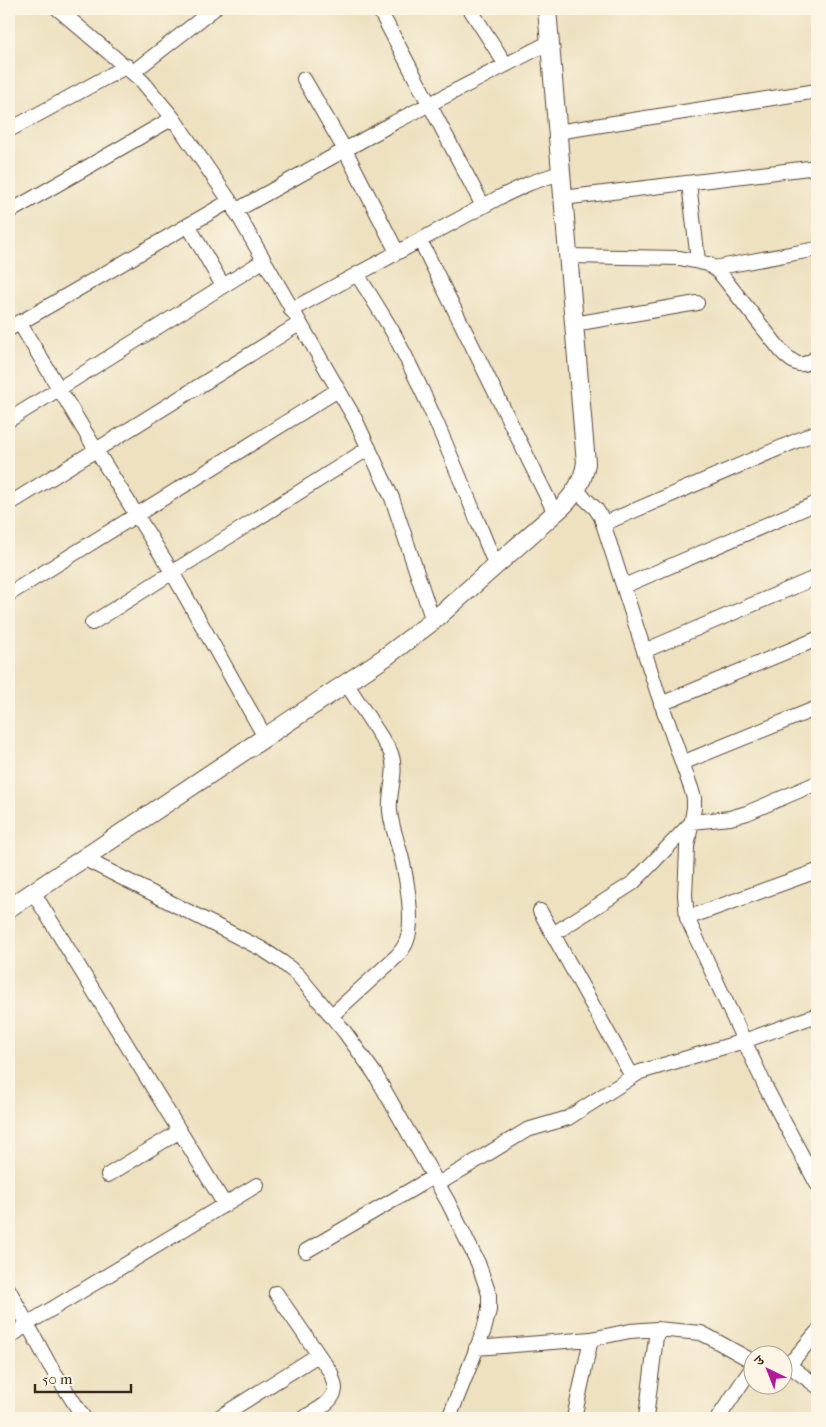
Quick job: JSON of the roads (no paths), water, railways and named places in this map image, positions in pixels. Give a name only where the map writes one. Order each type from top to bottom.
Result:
[{"type":"street","points":[[58,9],[130,69],[158,98],[232,206],[355,419],[392,498],[433,621]]},
{"type":"street","points":[[378,9],[482,206]]},
{"type":"street","points":[[470,9],[506,65]]},
{"type":"street","points":[[9,908],[384,658],[433,621],[555,514],[577,491],[584,476],[586,464],[547,9]]},
{"type":"street","points":[[9,130],[130,69],[204,12]]},
{"type":"street","points":[[265,737],[137,514],[59,389],[14,326],[188,225],[232,206],[345,150],[429,104],[550,42]]},
{"type":"street","points":[[304,79],[345,150],[397,252]]},
{"type":"street","points":[[557,132],[817,91]]},
{"type":"street","points":[[9,212],[173,118]]},
{"type":"street","points":[[563,198],[817,167]]},
{"type":"street","points":[[291,310],[482,206],[517,189],[560,173]]},
{"type":"street","points":[[689,182],[698,261]]},
{"type":"street","points":[[188,225],[223,286]]},
{"type":"street","points":[[420,240],[555,514]]},
{"type":"street","points":[[714,268],[817,249]]},
{"type":"street","points":[[568,256],[680,258],[698,261],[719,272],[782,352],[792,361],[798,365],[806,364],[817,357]]},
{"type":"street","points":[[9,420],[263,261]]},
{"type":"street","points":[[357,274],[394,335],[406,359],[446,447],[496,566]]},
{"type":"street","points":[[574,324],[696,303]]},
{"type":"street","points":[[9,504],[299,324]]},
{"type":"street","points":[[9,594],[338,390]]},
{"type":"street","points":[[604,524],[817,432]]},
{"type":"street","points":[[92,622],[369,448]]},
{"type":"street","points":[[577,491],[596,509],[604,524],[661,704],[694,798],[687,847],[685,895],[688,918],[767,1090],[817,1184]]},
{"type":"street","points":[[624,586],[817,503]]},
{"type":"street","points":[[644,651],[817,577]]},
{"type":"street","points":[[661,704],[817,639]]},
{"type":"street","points":[[331,1016],[404,947],[410,927],[404,871],[390,809],[395,768],[394,760],[346,683]]},
{"type":"street","points":[[682,763],[817,708]]},
{"type":"street","points":[[552,934],[634,883],[692,822],[730,818],[747,813],[817,783]]},
{"type":"street","points":[[83,858],[262,949],[282,962],[298,975],[374,1074],[436,1180],[478,1263],[489,1294],[489,1310],[484,1330],[449,1418]]},
{"type":"street","points":[[688,918],[817,871]]},
{"type":"street","points":[[33,892],[225,1205]]},
{"type":"street","points":[[540,911],[632,1076]]},
{"type":"street","points":[[306,1251],[527,1130],[568,1118],[632,1076],[647,1069],[744,1041],[817,1015]]},
{"type":"street","points":[[108,1175],[180,1131]]},
{"type":"street","points":[[9,1338],[27,1324],[257,1186]]},
{"type":"street","points":[[9,1290],[27,1324],[84,1418]]},
{"type":"street","points":[[276,1293],[330,1374],[335,1388],[328,1401],[303,1418]]},
{"type":"street","points":[[476,1348],[590,1339],[630,1331],[657,1329],[709,1336],[744,1357]]},
{"type":"street","points":[[646,1418],[657,1329]]},
{"type":"street","points":[[794,1357],[805,1348],[817,1332]]},
{"type":"street","points":[[574,1418],[590,1339]]},
{"type":"street","points":[[218,1418],[318,1356]]},
{"type":"street","points":[[794,1370],[817,1386]]},
{"type":"street","points":[[724,1416],[744,1381]]}]
